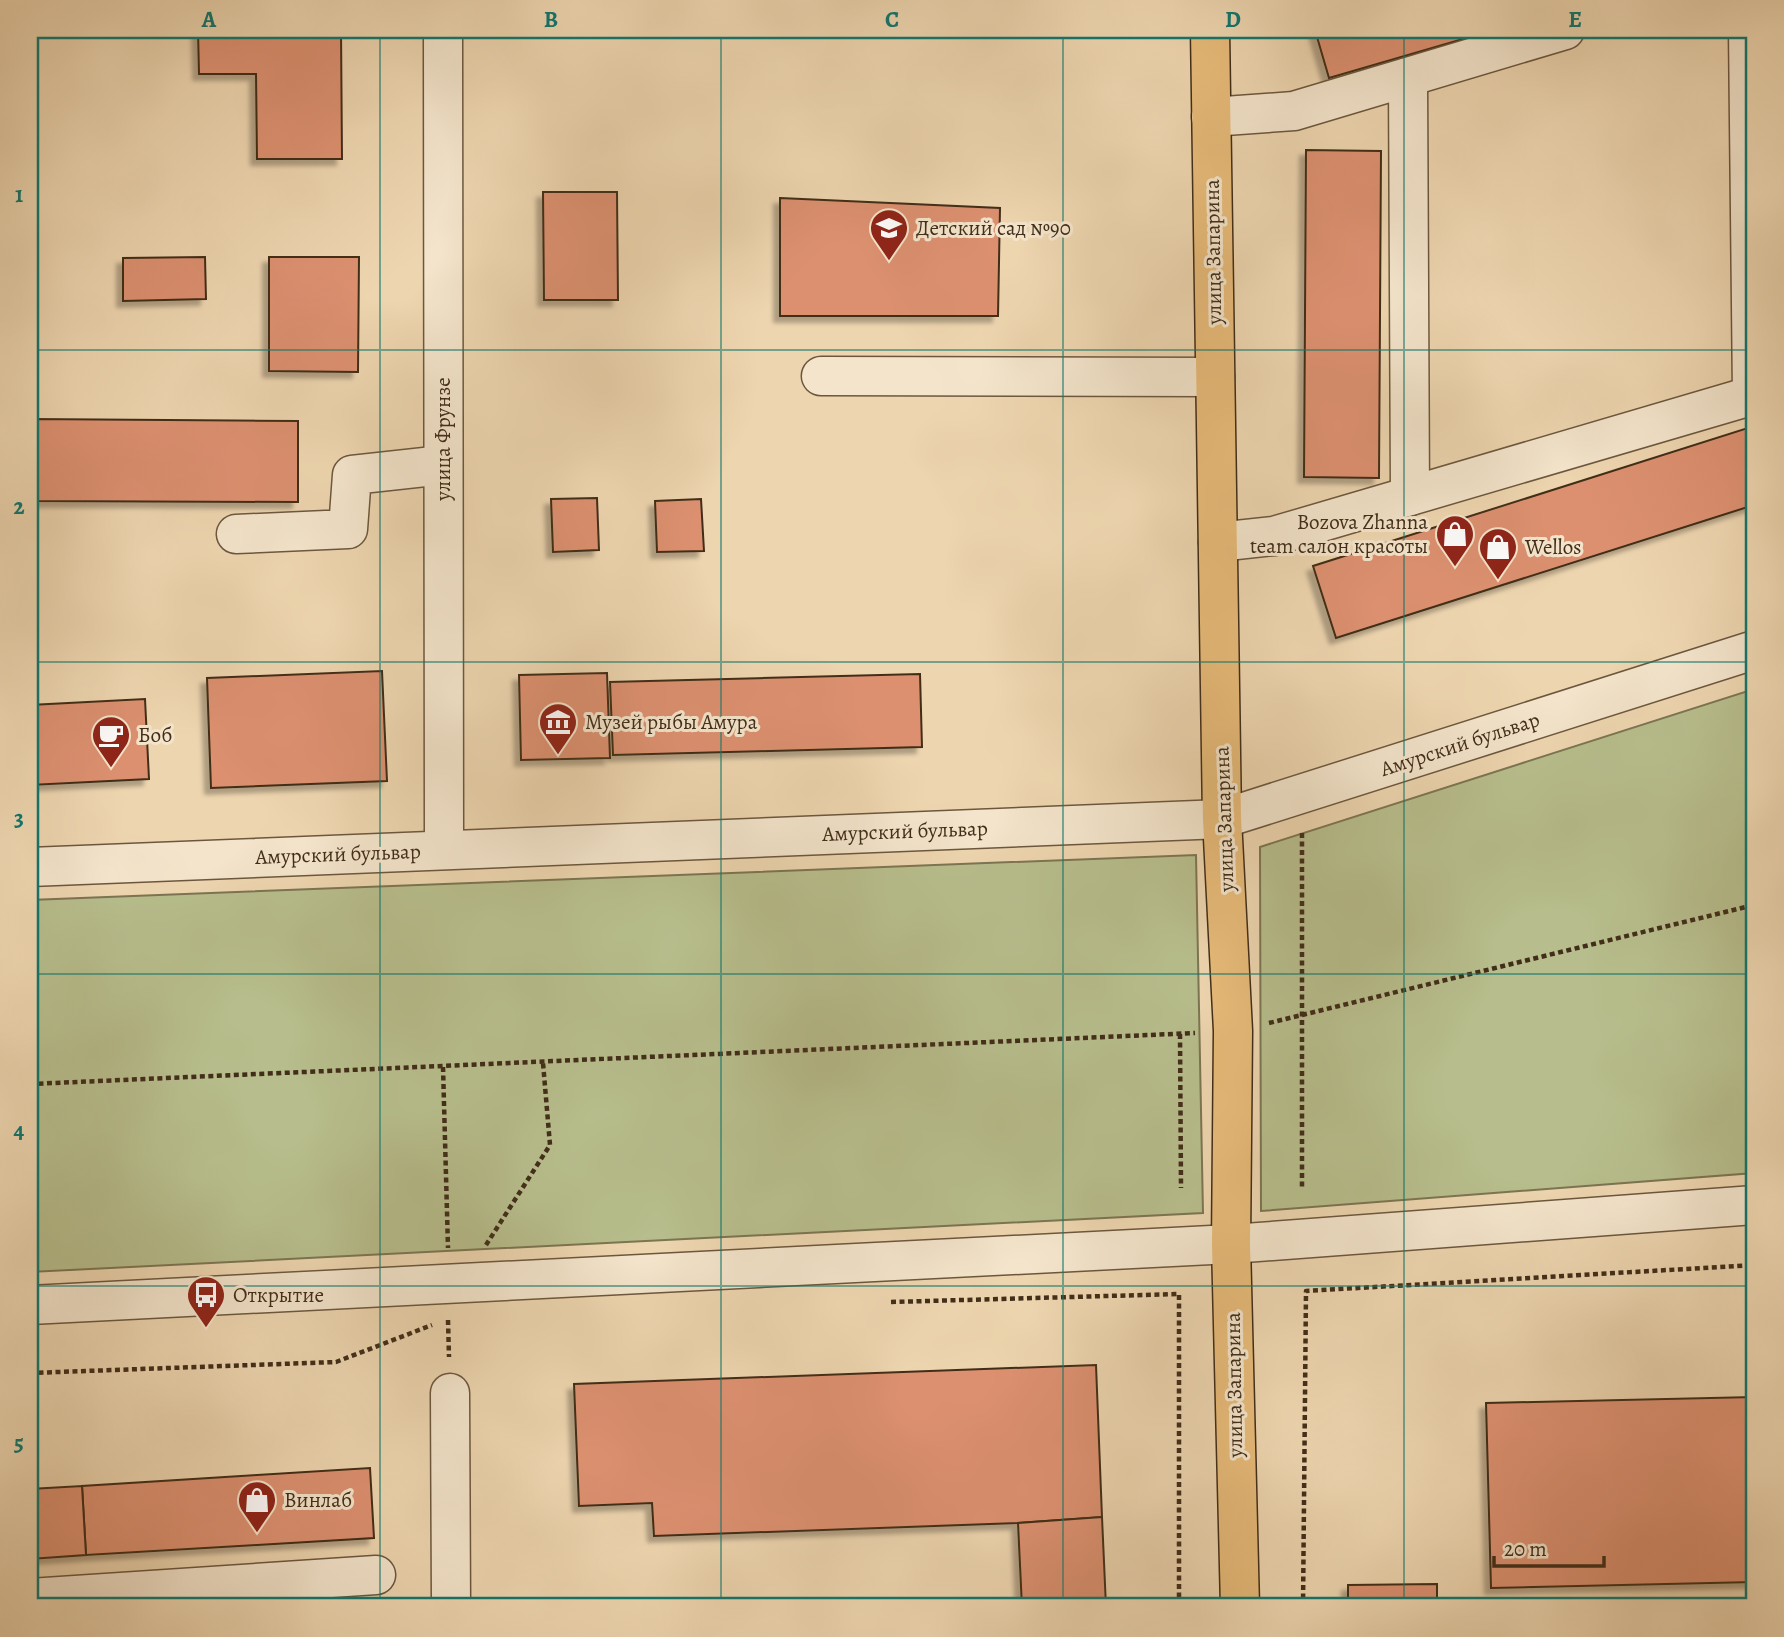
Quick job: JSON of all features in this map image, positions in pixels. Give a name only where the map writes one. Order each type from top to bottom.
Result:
[{"type":"main road","name":"улица Запарина","points":[[1210,30],[1222,819],[1233,1031],[1231,1244],[1240,1607]]},
{"type":"street","name":"улица Фрунзе","points":[[443,30],[444,849]]},
{"type":"street","points":[[1211,117],[1294,111],[1565,30]]},
{"type":"street","points":[[1218,542],[1274,536],[1753,395],[1748,30]]},
{"type":"street","points":[[1408,77],[1410,496]]},
{"type":"street","points":[[821,376],[1215,377]]},
{"type":"street","points":[[236,534],[348,529],[352,475],[443,465]]},
{"type":"street","name":"Амурский бульвар","points":[[30,867],[1222,819],[1754,650]]},
{"type":"street","points":[[30,1305],[448,1301],[1754,1205]]},
{"type":"street","points":[[450,1393],[452,1607]]},
{"type":"street","points":[[30,1598],[376,1575]]},
{"type":"path","points":[[1302,794],[1302,1188]]},
{"type":"path","points":[[30,1084],[1233,1031],[1754,905]]},
{"type":"path","points":[[1180,1034],[1181,1188]]},
{"type":"path","points":[[483,1250],[550,1145],[543,1063]]},
{"type":"path","points":[[30,1373],[336,1362],[448,1301],[443,1067]]},
{"type":"path","points":[[1303,1607],[1306,1292],[1754,1265]]},
{"type":"path","points":[[888,1303],[1178,1294],[1179,1607]]},
{"type":"green space","points":[[1754,689],[1754,1173],[1261,1211],[1260,847]]},
{"type":"green space","points":[[1196,855],[1203,1213],[30,1272],[30,900]]},
{"type":"building","points":[[198,30],[341,30],[342,159],[257,159],[256,74],[199,74]]},
{"type":"building","points":[[1315,30],[1494,30],[1329,78]]},
{"type":"building","points":[[1306,150],[1381,151],[1379,478],[1304,477]]},
{"type":"building","points":[[543,192],[617,192],[618,300],[544,300]]},
{"type":"building","name":"Детский сад №90","points":[[780,198],[1000,208],[998,316],[780,316]]},
{"type":"building","points":[[205,257],[206,299],[123,301],[123,258]]},
{"type":"building","points":[[269,257],[359,257],[358,372],[269,371]]},
{"type":"building","points":[[30,419],[298,421],[298,502],[30,501]]},
{"type":"building","points":[[1754,426],[1754,505],[1336,638],[1313,566]]},
{"type":"building","points":[[597,498],[599,550],[553,552],[551,499]]},
{"type":"building","points":[[701,499],[704,551],[657,552],[655,501]]},
{"type":"building","points":[[382,671],[387,781],[211,788],[207,678]]},
{"type":"building","points":[[607,673],[610,758],[521,760],[519,675]]},
{"type":"building","points":[[920,674],[922,747],[613,755],[610,682]]},
{"type":"building","points":[[145,699],[149,779],[30,785],[30,705]]},
{"type":"building","points":[[1096,1365],[1102,1517],[1018,1523],[654,1536],[652,1503],[579,1506],[574,1384]]},
{"type":"building","points":[[1754,1397],[1754,1582],[1491,1588],[1486,1403]]},
{"type":"building","points":[[370,1468],[374,1538],[86,1555],[82,1486]]},
{"type":"building","points":[[82,1486],[86,1555],[30,1559],[30,1489]]},
{"type":"building","points":[[1102,1517],[1106,1607],[1022,1607],[1018,1523]]},
{"type":"building","points":[[1437,1584],[1437,1607],[1348,1607],[1348,1585]]},
{"type":"place","name":"Детский сад №90","points":[[889,262]]},
{"type":"place","name":"Bozova Zhanna team салон красоты","points":[[1455,568]]},
{"type":"place","name":"Wellos","points":[[1498,581]]},
{"type":"place","name":"Музей рыбы Амура","points":[[558,756]]},
{"type":"place","name":"Боб","points":[[111,769]]},
{"type":"place","name":"Открытие","points":[[206,1329]]},
{"type":"place","name":"Винлаб","points":[[257,1534]]}]
